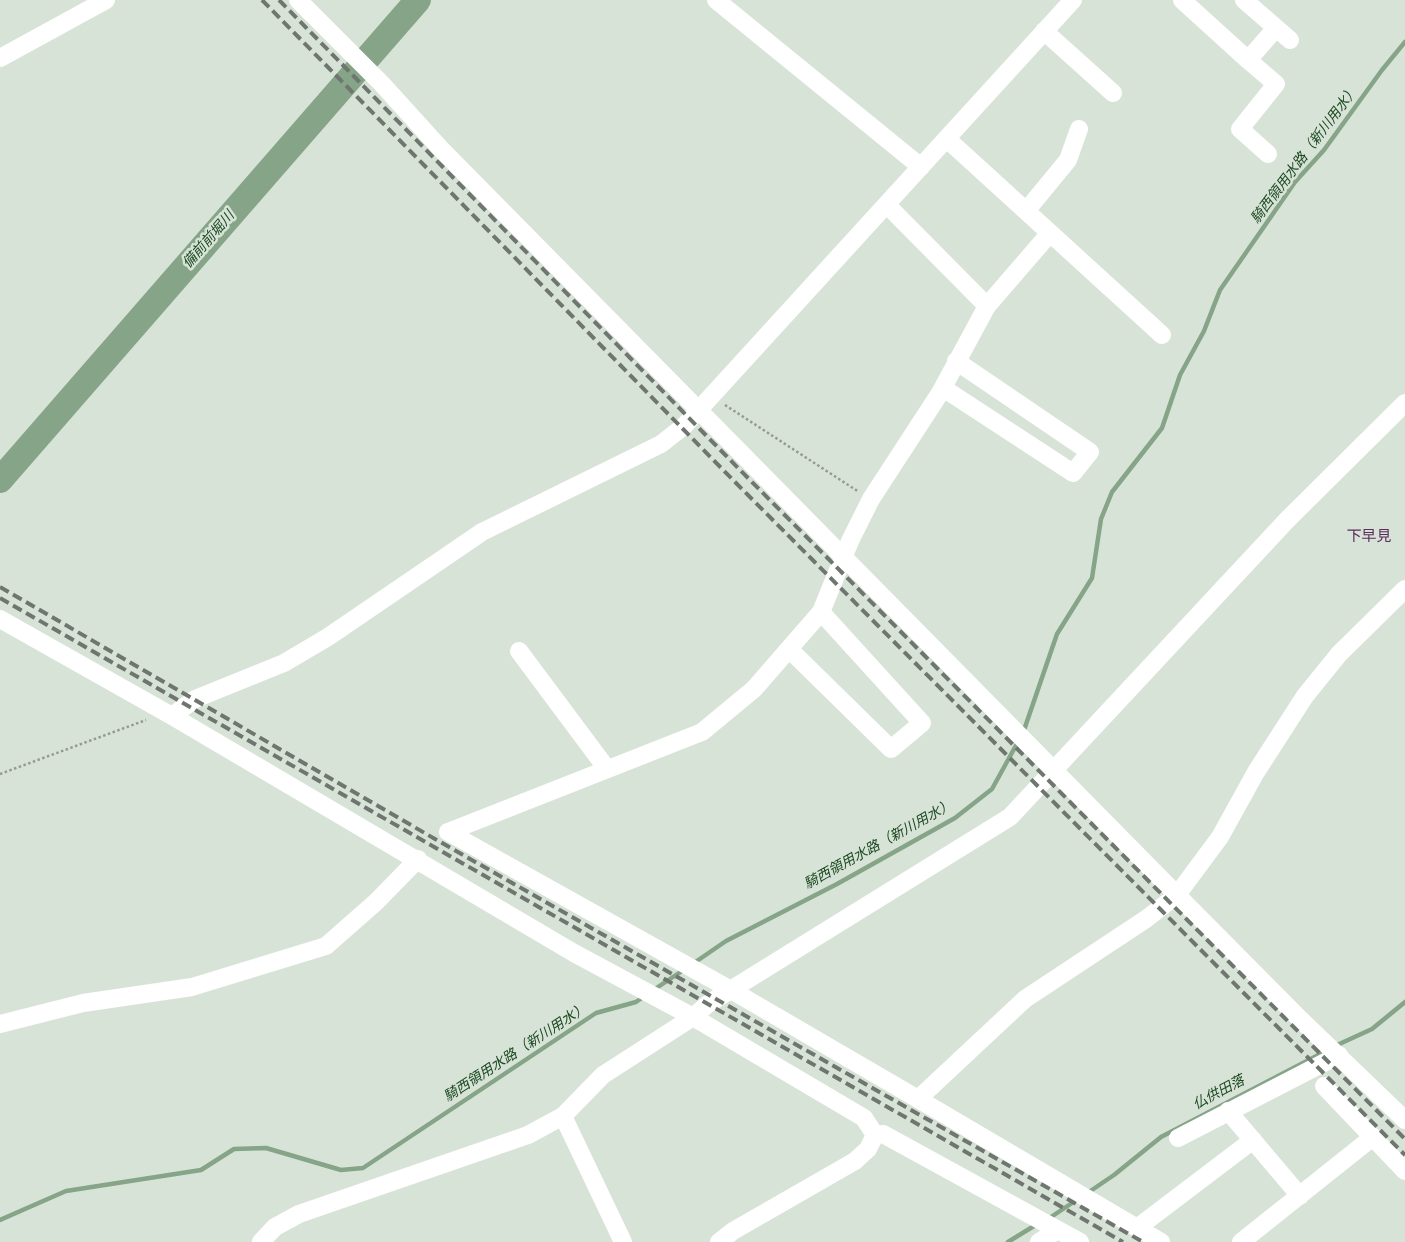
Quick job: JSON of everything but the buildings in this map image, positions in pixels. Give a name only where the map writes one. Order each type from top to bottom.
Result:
[{"type":"street","points":[[0,58],[106,0]]},
{"type":"street","points":[[298,0],[382,84],[440,148],[1177,895],[1405,1120]]},
{"type":"street","points":[[716,0],[921,167]]},
{"type":"street","points":[[166,712],[284,662],[328,637],[482,532],[661,444],[684,426],[1073,0]]},
{"type":"street","points":[[1182,0],[1276,84],[1240,129],[1268,154]]},
{"type":"street","points":[[1244,0],[1290,40]]},
{"type":"street","points":[[1248,60],[1276,28]]},
{"type":"street","points":[[1044,31],[1113,93]]},
{"type":"street","points":[[1026,212],[1068,160],[1079,129]]},
{"type":"street","points":[[947,139],[1162,335]]},
{"type":"street","points":[[887,205],[987,306]]},
{"type":"street","points":[[1050,233],[987,306],[943,388],[871,499],[843,557],[821,612],[754,689],[702,732],[448,832],[731,990],[1161,1242]]},
{"type":"street","points":[[943,388],[1073,473],[1090,452],[956,361]]},
{"type":"street","points":[[261,1242],[275,1227],[299,1214],[528,1135],[564,1116],[603,1075],[693,1017],[708,1004],[1010,817],[1287,520],[1405,403]]},
{"type":"street","points":[[918,1099],[1024,999],[1146,919],[1177,895],[1220,837],[1256,772],[1305,696],[1339,654],[1405,589]]},
{"type":"street","points":[[789,649],[891,749],[922,723],[821,612]]},
{"type":"street","points":[[0,619],[166,712],[418,859],[574,953],[693,1017],[864,1118],[875,1135]]},
{"type":"street","points":[[519,651],[607,769]]},
{"type":"street","points":[[0,1024],[83,1003],[192,987],[326,946],[376,902],[418,859]]},
{"type":"street","points":[[1178,1138],[1228,1112],[1334,1050]]},
{"type":"street","points":[[1324,1086],[1405,1171]]},
{"type":"street","points":[[1228,1112],[1300,1196]]},
{"type":"street","points":[[564,1116],[623,1242]]},
{"type":"street","points":[[875,1135],[883,1134],[1080,1242]]},
{"type":"street","points":[[719,1242],[733,1231],[855,1161],[868,1149],[875,1135]]},
{"type":"street","points":[[1242,1242],[1373,1137]]},
{"type":"street","points":[[1137,1228],[1253,1140]]},
{"type":"street","points":[[1039,1242],[1058,1230]]},
{"type":"path","points":[[711,396],[871,499]]},
{"type":"path","points":[[0,774],[166,712]]},
{"type":"waterway","name":"備前前堀川","points":[[0,480],[418,0]]},
{"type":"waterway","name":"騎西領用水路（新川用水）","points":[[1023,733],[1057,634],[1092,578],[1101,519],[1112,492],[1162,428],[1180,375],[1204,331],[1220,290],[1295,182],[1324,150],[1382,70],[1405,42]]},
{"type":"waterway","name":"騎西領用水路（新川用水）","points":[[694,963],[726,941],[837,884],[955,818],[992,789],[1019,740]]},
{"type":"waterway","name":"騎西領用水路（新川用水）","points":[[652,991],[685,969]]},
{"type":"waterway","name":"騎西領用水路（新川用水）","points":[[0,1220],[66,1191],[201,1170],[234,1149],[266,1148],[341,1170],[363,1168],[596,1013],[636,1002],[646,995]]},
{"type":"waterway","name":"仏供田落","points":[[1335,1046],[1372,1029],[1405,1002]]},
{"type":"waterway","name":"仏供田落","points":[[1086,1194],[1114,1175],[1161,1137],[1326,1051]]},
{"type":"waterway","name":"仏供田落","points":[[1051,1217],[1078,1199]]},
{"type":"waterway","name":"仏供田落","points":[[1008,1242],[1034,1226]]},
{"type":"railway","points":[[262,0],[733,480],[1405,1155]]},
{"type":"railway","points":[[279,0],[740,470],[1405,1139]]},
{"type":"railway","points":[[0,587],[435,839],[1143,1242]]},
{"type":"railway","points":[[0,598],[1123,1242]]},
{"type":"district","name":"下早見","points":[[1369,537]]}]
